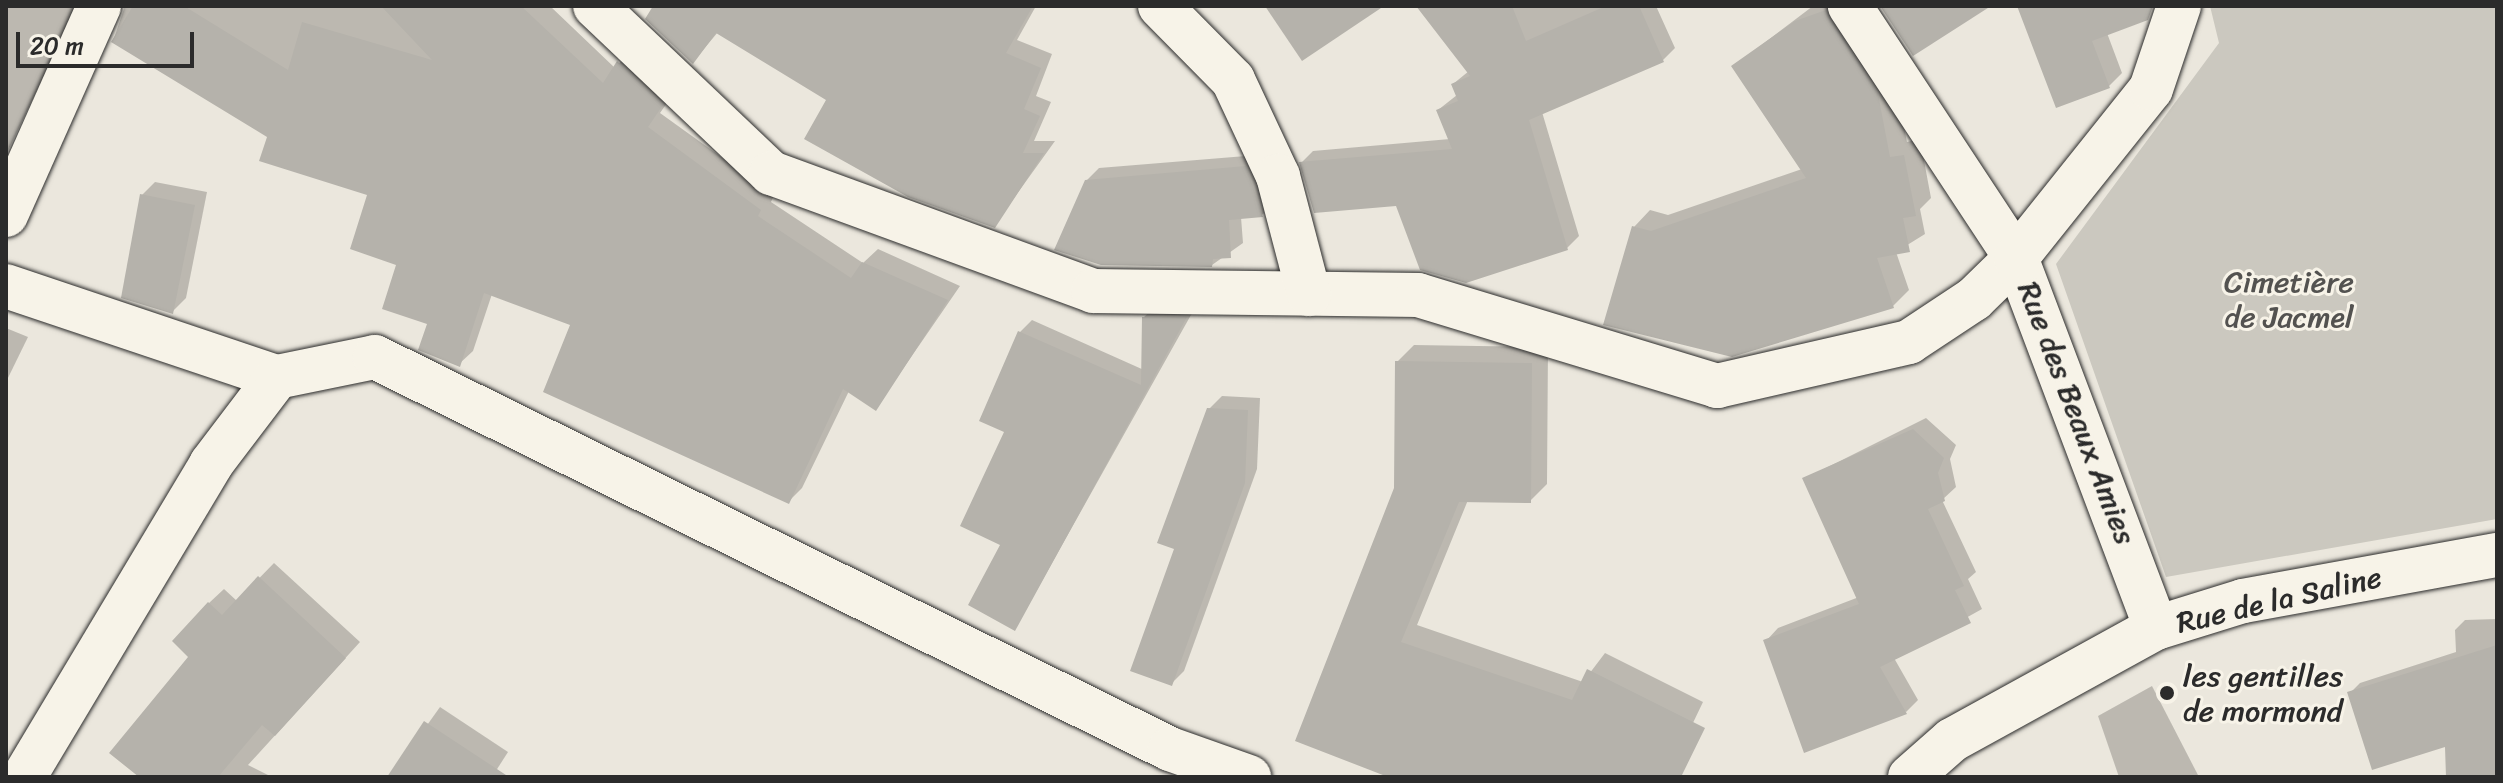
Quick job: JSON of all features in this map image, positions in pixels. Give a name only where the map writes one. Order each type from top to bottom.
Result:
[{"type":"street","points":[[6,215],[99,6]]},
{"type":"street","points":[[595,6],[771,173],[1093,291],[1418,295],[1717,386],[1909,342],[1974,299],[2016,258],[1850,6]]},
{"type":"street","points":[[1160,6],[1233,80],[1278,176],[1309,294]]},
{"type":"street","name":"Rue des Beaux Amies","points":[[2156,628],[2016,258],[2151,89],[2179,6]]},
{"type":"street","points":[[6,286],[277,377],[375,357],[1159,763],[1249,777]]},
{"type":"street","points":[[24,777],[211,464],[277,377]]},
{"type":"street","name":"Rue de la Saline","points":[[1910,777],[1952,740],[2156,628],[2243,601],[2497,555]]},
{"type":"green space","name":"Cimetière de Jacmel","points":[[2210,6],[2497,6],[2497,519],[2166,577],[2056,264],[2219,43]]},
{"type":"building","points":[[133,6],[184,6],[288,70],[302,22],[432,60],[381,6],[521,6],[603,83],[617,61],[663,105],[648,127],[761,210],[758,216],[851,278],[862,262],[948,300],[876,411],[843,389],[789,504],[543,392],[570,325],[484,293],[460,367],[418,350],[427,324],[382,309],[396,265],[350,249],[367,195],[259,161],[267,137],[111,42]]},
{"type":"building","points":[[653,6],[1033,6],[1006,53],[1041,68],[1024,109],[1040,116],[1023,153],[1044,153],[995,228],[908,197],[804,139],[826,100],[716,33],[693,64],[645,19]]},
{"type":"building","points":[[1265,6],[1384,6],[1302,61]]},
{"type":"building","points":[[1416,6],[1512,6],[1526,41],[1606,6],[1639,6],[1664,62],[1529,120],[1568,250],[1466,283],[1420,270],[1396,206],[1314,213],[1299,162],[1452,149],[1436,110],[1458,101],[1451,84],[1470,76]]},
{"type":"building","points":[[1880,6],[1991,6],[1913,56]]},
{"type":"building","points":[[2017,6],[2153,6],[2148,20],[2092,41],[2110,88],[2056,108]]},
{"type":"building","points":[[1826,10],[1878,94],[1890,157],[1904,155],[1916,216],[1903,218],[1910,252],[1877,258],[1894,308],[1732,357],[1603,325],[1632,226],[1651,231],[1806,178],[1731,66],[1795,21]]},
{"type":"building","points":[[1246,166],[1263,217],[1229,220],[1231,258],[1213,259],[1212,267],[1101,265],[1054,250],[1085,180]]},
{"type":"building","points":[[140,194],[195,205],[173,314],[121,298]]},
{"type":"building","points":[[1142,317],[1187,317],[1015,631],[968,605],[1000,545],[960,526],[1004,432],[979,421],[1018,331],[1141,385]]},
{"type":"building","points":[[1395,361],[1532,363],[1531,503],[1459,502],[1401,642],[1572,700],[1587,669],[1705,728],[1681,777],[1388,777],[1295,741],[1394,488]]},
{"type":"building","points":[[1207,408],[1248,410],[1245,483],[1172,686],[1130,671],[1174,549],[1157,543]]},
{"type":"building","points":[[1913,429],[1944,458],[1938,473],[1945,501],[1928,509],[1964,586],[1955,590],[1971,623],[1880,667],[1907,714],[1804,753],[1763,640],[1859,604],[1802,478]]},
{"type":"building","points":[[258,576],[346,658],[275,736],[262,725],[218,777],[139,777],[109,753],[188,657],[172,641],[208,602],[222,615]]},
{"type":"building","points":[[2497,645],[2497,777],[2446,777],[2445,747],[2372,770],[2347,692]]},
{"type":"building","points":[[424,721],[509,777],[387,777]]},
{"type":"place","name":"les gentilles de mormond","points":[[2167,693]]}]
